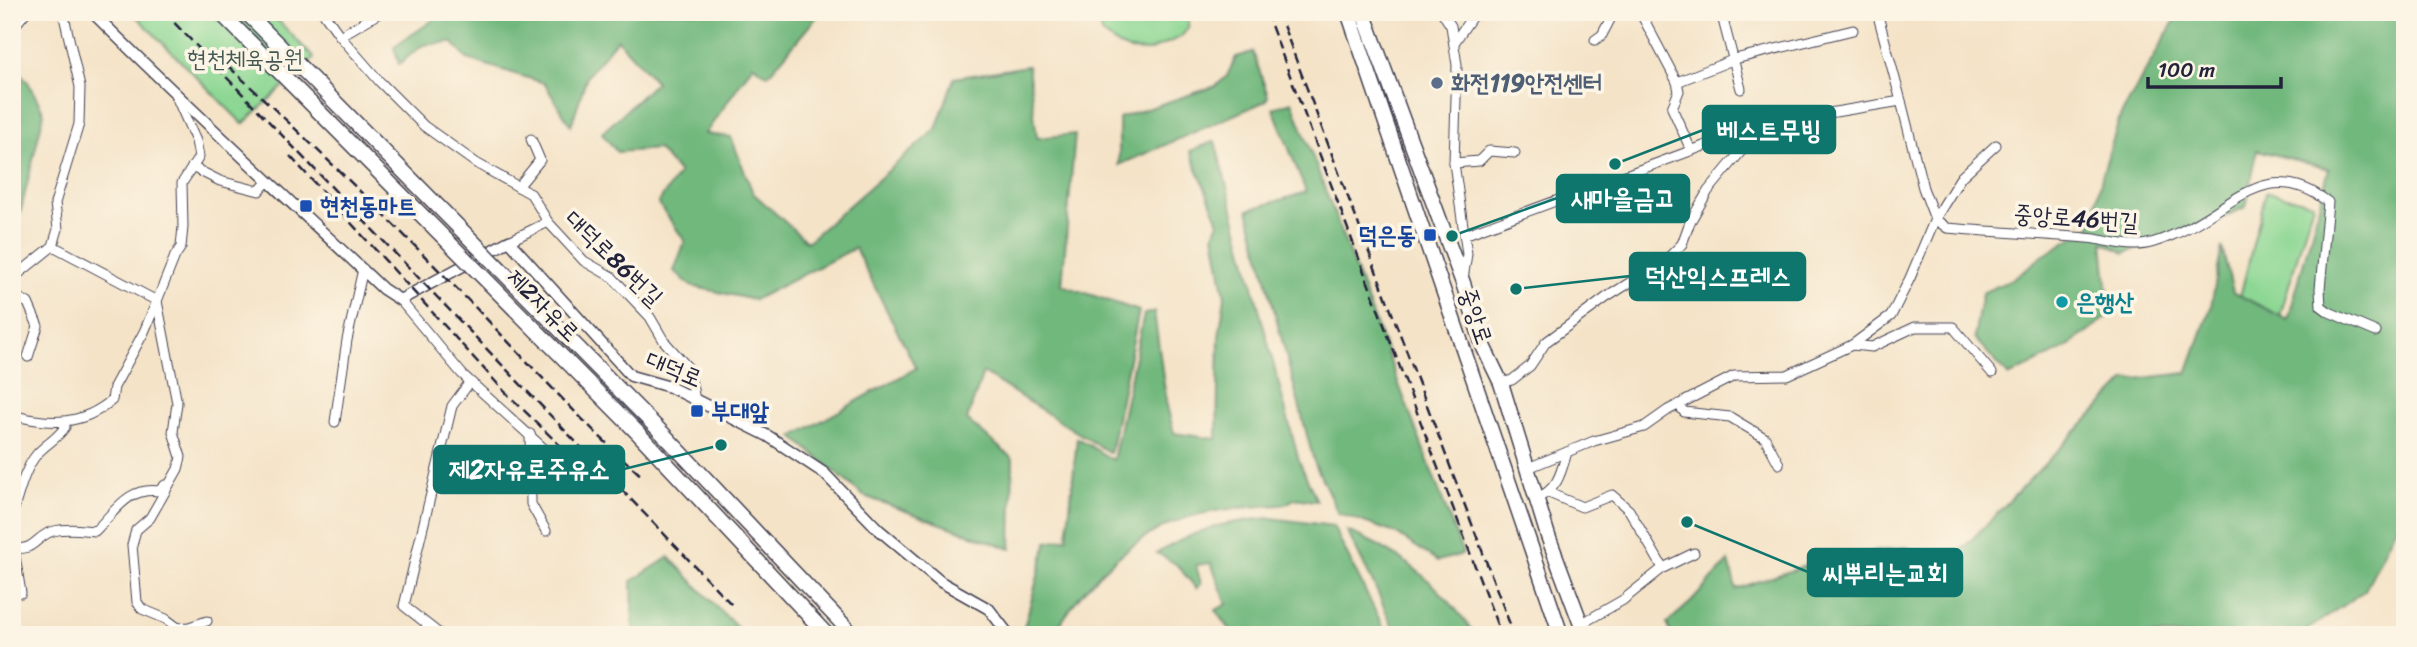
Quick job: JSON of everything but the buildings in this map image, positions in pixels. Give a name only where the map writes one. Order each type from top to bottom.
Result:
[{"type":"main road","name":"제2자유로","points":[[220,12],[636,431],[827,635]]},
{"type":"main road","name":"제2자유로","points":[[246,12],[669,440],[853,635]]},
{"type":"main road","name":"중앙로","points":[[1348,12],[1561,635]]},
{"type":"main road","name":"중앙로","points":[[1363,12],[1463,283],[1484,348],[1501,383],[1528,468],[1543,496],[1548,536],[1583,630]]},
{"type":"street","points":[[12,29],[26,12]]},
{"type":"street","points":[[12,279],[53,246],[58,229],[55,203],[79,124],[80,87],[62,12]]},
{"type":"street","name":"대덕로86번길","points":[[323,12],[380,82],[424,126],[475,163],[531,194],[548,222],[583,261],[612,277],[650,317],[664,341],[689,369],[695,400]]},
{"type":"street","points":[[340,36],[381,12]]},
{"type":"street","points":[[1442,12],[1451,26],[1457,77],[1454,163],[1467,254],[1463,283]]},
{"type":"street","points":[[1454,43],[1475,12]]},
{"type":"street","points":[[1595,40],[1602,35],[1614,12]]},
{"type":"street","points":[[1640,12],[1677,82],[1679,91],[1672,108],[1691,150]]},
{"type":"street","points":[[1721,12],[1741,89]]},
{"type":"street","points":[[1877,12],[1923,188],[1935,219]]},
{"type":"street","points":[[99,14],[174,92],[363,269],[400,300],[470,382],[550,454]]},
{"type":"street","points":[[1677,82],[1735,59],[1853,30]]},
{"type":"street","points":[[12,415],[64,422],[83,418],[102,409],[112,400],[114,387],[145,332],[181,247],[182,183],[199,157],[196,141],[174,92]]},
{"type":"street","points":[[1464,234],[1763,124],[1901,101]]},
{"type":"street","points":[[1501,383],[1512,380],[1530,366],[1546,342],[1607,297],[1667,259],[1682,244],[1690,222],[1708,191],[1763,124]]},
{"type":"street","points":[[517,187],[540,160],[531,139]]},
{"type":"street","points":[[1528,468],[1594,440],[1644,427],[1734,376],[1787,375],[1852,345],[1891,316],[1935,219],[1961,177],[1996,145]]},
{"type":"street","points":[[1454,163],[1479,161],[1489,151],[1515,153]]},
{"type":"street","points":[[192,167],[220,181],[259,191],[268,181]]},
{"type":"street","name":"중앙로46번길","points":[[1935,219],[1947,228],[2089,238],[2136,246],[2175,234],[2235,197],[2262,185],[2288,183],[2312,190],[2328,202],[2320,289],[2321,306],[2376,332]]},
{"type":"street","points":[[400,300],[548,222]]},
{"type":"street","name":"대덕로","points":[[509,241],[631,376],[670,387],[768,436],[824,473],[878,529],[941,582],[989,609],[1009,635]]},
{"type":"street","points":[[53,246],[157,301]]},
{"type":"street","points":[[335,422],[347,340],[363,269]]},
{"type":"street","points":[[12,294],[28,303],[38,326],[29,357]]},
{"type":"street","points":[[157,301],[177,403],[173,432],[181,457],[178,469],[149,518],[136,530],[132,545],[137,602],[142,609],[166,619],[178,628],[189,628],[207,621]]},
{"type":"street","points":[[1852,345],[1872,347],[1915,327],[1953,327],[1992,373]]},
{"type":"street","points":[[441,635],[404,606],[452,406],[470,382]]},
{"type":"street","points":[[1679,405],[1684,412],[1730,417],[1765,438],[1779,464]]},
{"type":"street","points":[[12,515],[37,453],[58,437],[65,427],[64,422]]},
{"type":"street","points":[[530,434],[531,504],[546,531]]},
{"type":"street","points":[[1543,496],[1559,480],[1567,452]]},
{"type":"street","points":[[13,548],[28,548],[48,533],[56,531],[95,531],[134,493],[144,489],[159,491],[169,482]]},
{"type":"street","points":[[1543,496],[1582,506],[1612,495],[1629,510],[1663,568]]},
{"type":"street","points":[[12,538],[21,593]]},
{"type":"street","name":"중앙로","points":[[1583,630],[1663,568],[1694,553]]},
{"type":"green space","name":"현천체육공원","points":[[132,12],[270,12],[314,58],[243,124]]},
{"type":"green space","points":[[476,12],[821,12],[768,75],[753,65],[705,134],[731,137],[753,193],[807,242],[936,129],[954,78],[1028,66],[1037,138],[1075,134],[1062,285],[1139,311],[1110,453],[983,373],[967,420],[1013,459],[1011,549],[864,496],[793,437],[916,368],[855,248],[754,300],[691,286],[674,271],[685,241],[658,203],[679,173],[658,149],[617,152],[602,133],[656,82],[617,39],[587,76],[571,126],[544,83],[467,59],[452,42],[423,45],[399,64],[394,47],[439,16],[469,16]]},
{"type":"green space","points":[[1093,12],[1189,12],[1188,28],[1181,37],[1149,51],[1129,50],[1103,34]]},
{"type":"green space","points":[[2177,12],[2405,12],[2405,519],[2397,525],[2365,590],[2300,635],[1671,635],[1667,623],[1691,602],[1729,561],[1736,589],[1832,557],[1906,547],[1948,564],[2126,380],[2187,373],[2211,307],[2222,247],[2233,292],[2288,320],[2329,169],[2257,150],[2246,207],[2206,225],[2125,253],[2103,242],[2110,315],[2064,349],[2009,376],[1974,338],[1982,293],[2015,278],[2041,257],[2091,226],[2102,176],[2120,117]]},
{"type":"green space","points":[[1253,52],[1268,96],[1266,101],[1119,165],[1119,118],[1216,86],[1227,76],[1236,57]]},
{"type":"green space","points":[[14,66],[28,82],[44,113],[21,210],[12,225]]},
{"type":"green space","points":[[1292,102],[1463,554],[1438,561],[1395,533],[1338,513],[1314,462],[1248,210],[1306,192],[1273,108]]},
{"type":"green space","points":[[1215,141],[1299,461],[1317,501],[1295,499],[1282,505],[1218,511],[1159,529],[1127,550],[1099,574],[1074,603],[1054,635],[1022,635],[1047,542],[1067,538],[1077,438],[1113,460],[1144,314],[1154,312],[1167,406],[1174,433],[1217,439],[1219,337],[1225,297],[1214,234],[1219,222],[1190,151]]},
{"type":"green space","points":[[2266,192],[2313,203],[2277,326],[2235,317]]},
{"type":"green space","points":[[1271,518],[1333,526],[1387,635],[1234,635],[1216,610],[1227,604],[1211,563],[1196,565],[1201,584],[1197,589],[1176,564],[1157,553],[1212,528]]},
{"type":"green space","points":[[1347,531],[1386,550],[1419,572],[1448,600],[1475,635],[1396,635]]},
{"type":"green space","points":[[669,557],[744,635],[633,635],[632,581]]},
{"type":"railway","points":[[164,12],[733,606]]},
{"type":"railway","points":[[1266,12],[1501,635]]},
{"type":"railway","points":[[1278,12],[1514,635]]},
{"type":"railway","points":[[228,66],[379,211],[643,477]]},
{"type":"railway","points":[[290,156],[505,392],[573,458]]},
{"type":"place","name":"화전119안전센터","points":[[1437,83]]},
{"type":"place","name":"베스트무빙","points":[[1615,164]]},
{"type":"place","name":"현천동마트","points":[[306,206]]},
{"type":"place","name":"덕은동","points":[[1430,235]]},
{"type":"place","name":"새마을금고","points":[[1452,236]]},
{"type":"place","name":"덕산익스프레스","points":[[1516,289]]},
{"type":"place","name":"은행산","points":[[2062,302]]},
{"type":"place","name":"부대앞","points":[[697,411]]},
{"type":"place","name":"제2자유로주유소","points":[[721,445]]},
{"type":"place","name":"씨뿌리는교회","points":[[1687,522]]}]
